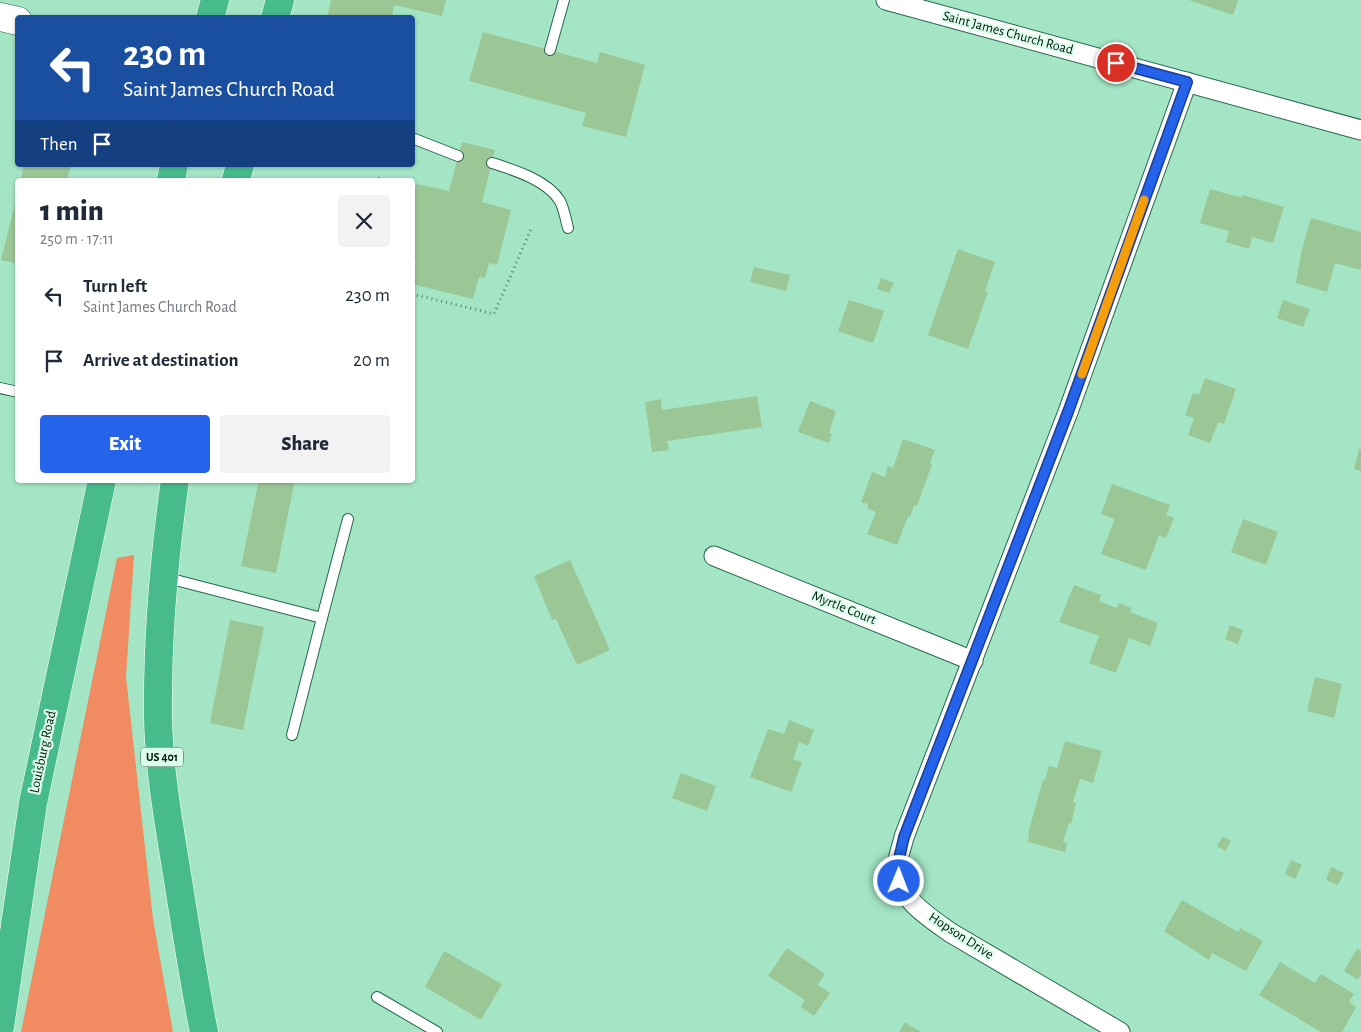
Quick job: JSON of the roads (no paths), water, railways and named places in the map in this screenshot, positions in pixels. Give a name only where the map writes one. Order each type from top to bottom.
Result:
[{"type":"highway","points":[[211,15],[215,0]]},
{"type":"highway","points":[[276,15],[280,0]]},
{"type":"highway","name":"Louisburg Road","points":[[0,1027],[33,803],[101,483]]},
{"type":"highway","name":"US 401","points":[[175,483],[163,577],[160,629],[159,728],[166,808],[204,1032]]},
{"type":"street","name":"Saint James Church Road","points":[[886,0],[1361,130]]},
{"type":"street","points":[[0,18],[15,20]]},
{"type":"street","name":"Hopson Drive","points":[[1120,1032],[951,933],[914,904],[899,881],[897,867],[904,837],[1068,412],[1187,82]]},
{"type":"street","name":"Myrtle Court","points":[[714,556],[973,661]]},
{"type":"lane","points":[[550,50],[564,0]]},
{"type":"lane","points":[[415,139],[458,156]]},
{"type":"lane","points":[[492,163],[518,171],[545,186],[560,202],[568,228]]},
{"type":"lane","points":[[0,388],[15,391]]},
{"type":"lane","points":[[292,735],[348,518]]},
{"type":"lane","points":[[163,577],[322,618]]},
{"type":"lane","points":[[377,997],[437,1032]]}]
